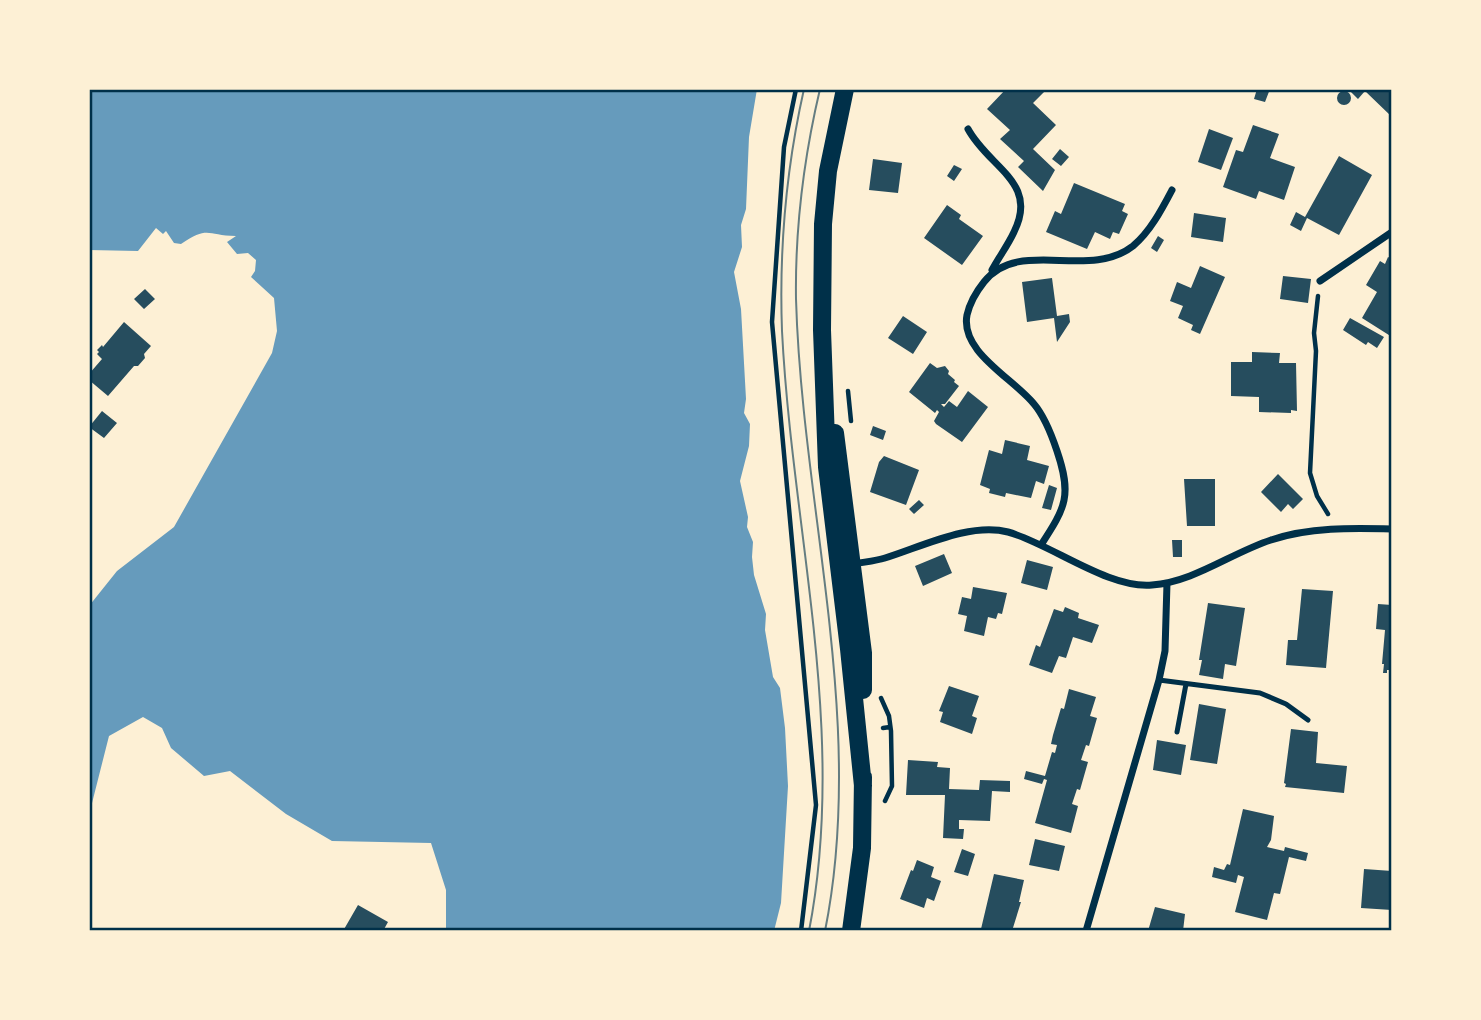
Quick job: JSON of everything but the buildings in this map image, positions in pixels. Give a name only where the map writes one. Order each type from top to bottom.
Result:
[{"type":"main road","points":[[845,89],[828,171],[823,224],[823,364],[827,467],[863,786]]},
{"type":"main road","points":[[823,364],[840,465],[863,653],[862,848],[851,931]]},
{"type":"street","points":[[968,129],[975,143],[1013,182],[1022,197],[1022,212],[1014,232],[989,276],[974,295],[967,313],[966,327],[971,344],[1037,407],[1054,440],[1066,475],[1066,497],[1059,519],[1041,545]]},
{"type":"street","points":[[989,276],[1000,267],[1022,260],[1086,262],[1111,257],[1133,246],[1145,233],[1161,212],[1172,190]]},
{"type":"street","points":[[1320,281],[1392,232]]},
{"type":"street","points":[[853,564],[984,530],[1007,531],[1108,576],[1149,586],[1167,583],[1271,540],[1338,529],[1392,529]]},
{"type":"street","points":[[1086,931],[1159,680],[1165,651],[1167,583]]},
{"type":"lane","points":[[1159,680],[1260,693],[1286,704],[1308,720]]},
{"type":"lane","points":[[1177,732],[1186,684]]},
{"type":"path","points":[[796,89],[783,147],[772,322],[816,805],[801,931]]},
{"type":"path","points":[[1320,281],[1314,333],[1316,351],[1310,473],[1317,496],[1338,529]]},
{"type":"path","points":[[846,383],[851,422]]},
{"type":"path","points":[[883,728],[890,727]]},
{"type":"water","points":[[89,89],[757,89],[749,137],[746,209],[741,225],[742,247],[734,272],[741,309],[746,399],[744,413],[750,424],[749,446],[740,481],[748,517],[747,527],[753,542],[754,575],[766,614],[765,630],[773,677],[780,688],[785,728],[788,786],[781,903],[774,931],[446,931],[446,890],[431,843],[332,841],[286,814],[230,771],[204,776],[171,748],[162,728],[143,717],[109,736],[89,815],[89,606],[117,571],[174,527],[272,353],[277,331],[274,298],[251,277],[255,271],[256,260],[248,253],[237,254],[227,242],[236,236],[203,233],[181,244],[174,243],[166,231],[163,234],[156,228],[138,251],[89,250]]},
{"type":"tram line","points":[[804,89],[788,179],[781,300],[788,406],[820,706],[823,781],[819,856],[809,931]]},
{"type":"tram line","points":[[820,89],[802,193],[796,299],[801,378],[836,694],[839,773],[836,852],[825,931]]}]
